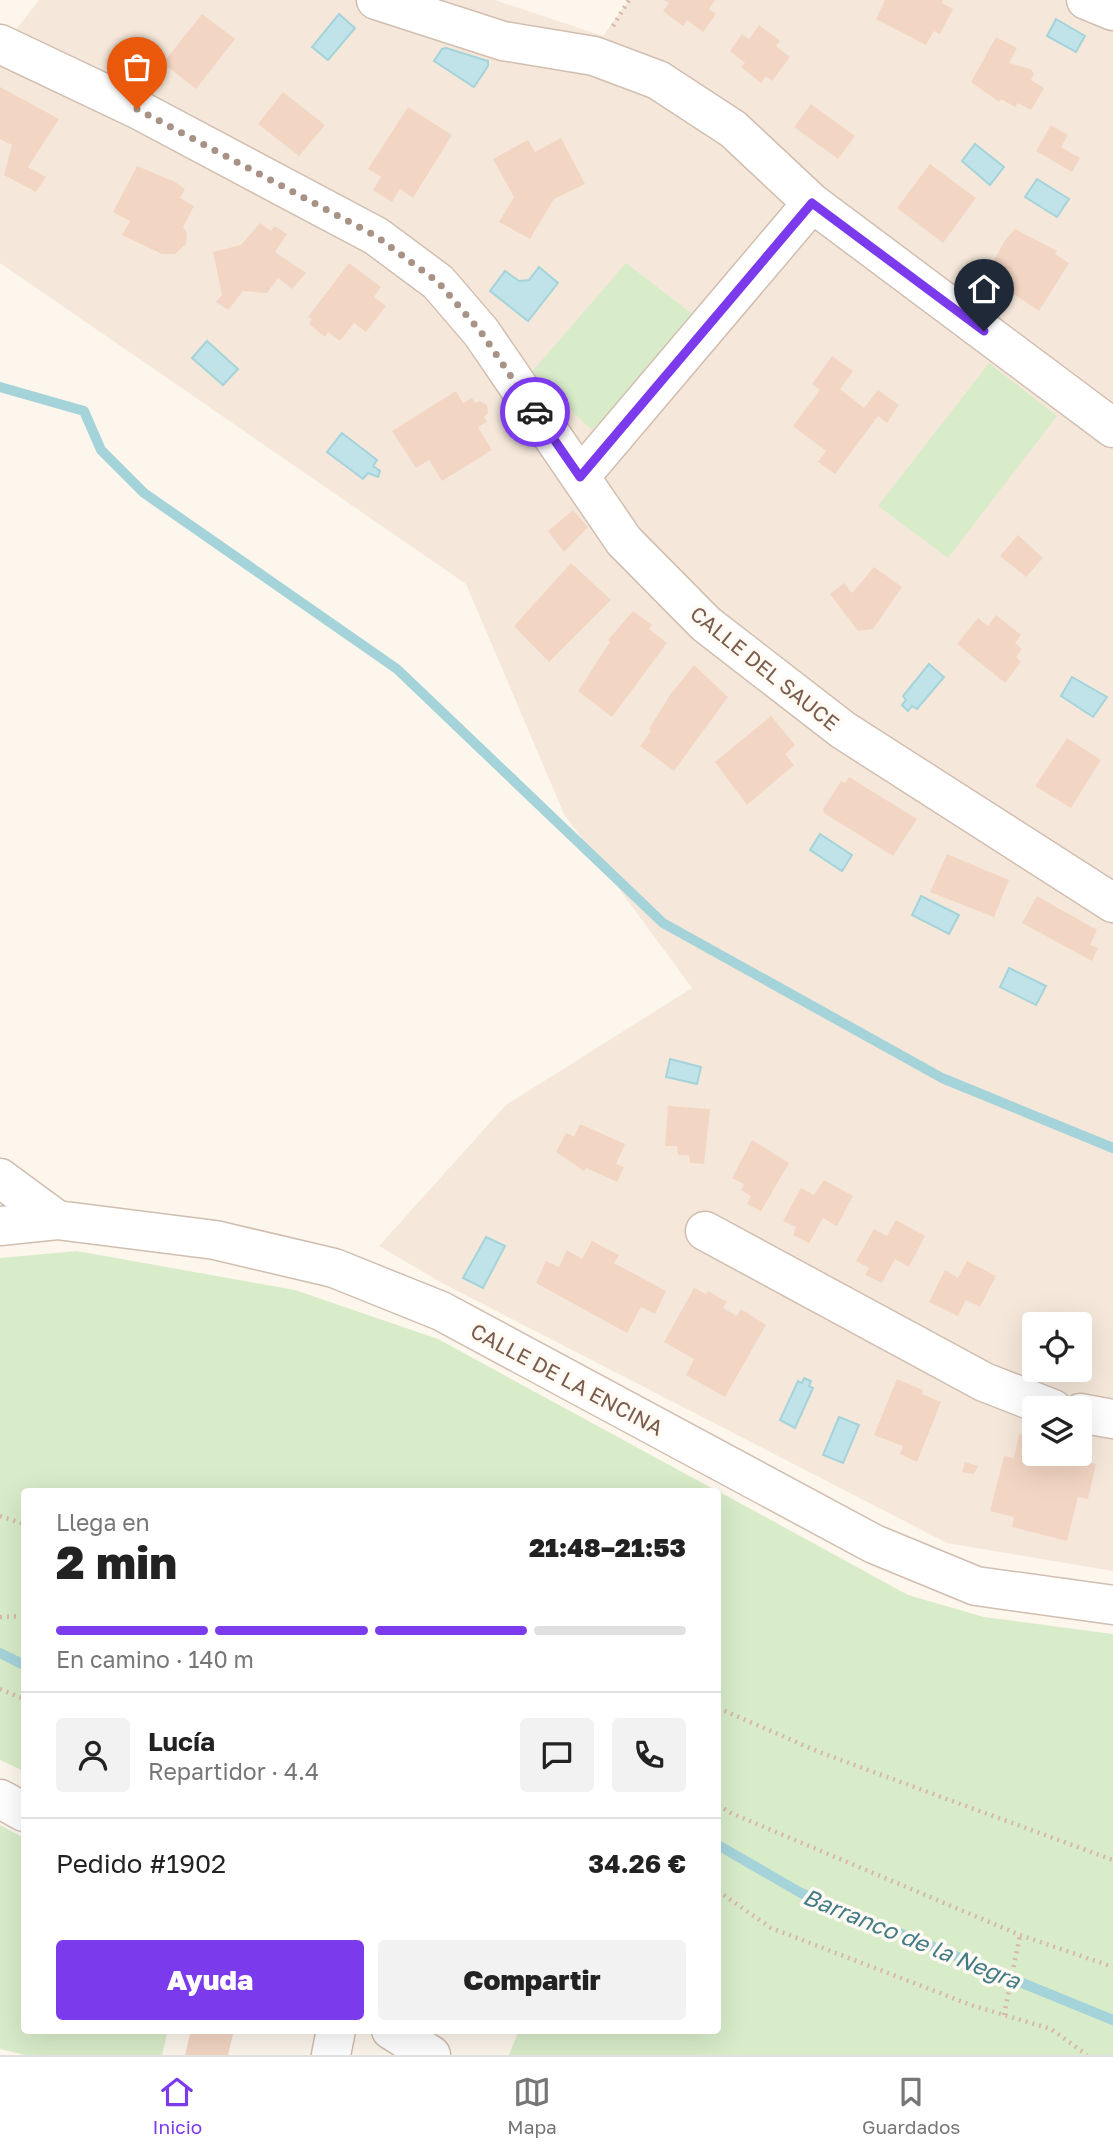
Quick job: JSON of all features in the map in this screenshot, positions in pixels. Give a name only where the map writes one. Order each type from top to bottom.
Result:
[{"type":"street","points":[[376,0],[503,41],[594,56],[658,80],[733,129],[812,203],[1113,428]]},
{"type":"street","points":[[1086,0],[1113,11]]},
{"type":"street","name":"CALLE DEL SAUCE","points":[[0,44],[137,109],[376,236],[438,282],[481,332],[624,541],[706,624],[843,730],[1113,903]]},
{"type":"street","points":[[580,477],[812,203]]},
{"type":"street","points":[[0,1178],[57,1220]]},
{"type":"street","name":"CALLE DE LA ENCINA","points":[[0,1226],[57,1220],[215,1240],[334,1268],[441,1311],[874,1544],[976,1586],[1113,1605]]},
{"type":"street","points":[[705,1231],[984,1382],[1022,1397]]},
{"type":"street","points":[[1092,1415],[1113,1419]]},
{"type":"street","points":[[0,1799],[21,1810]]},
{"type":"street","points":[[331,2055],[335,2034]]},
{"type":"street","points":[[397,2034],[431,2055]]},
{"type":"path","points":[[0,1516],[21,1523]]},
{"type":"path","points":[[0,1617],[21,1616]]},
{"type":"path","points":[[0,1689],[21,1698]]},
{"type":"path","points":[[721,1709],[819,1752],[1113,1860]]},
{"type":"path","points":[[721,1807],[731,1814],[1020,1935],[1113,1967]]},
{"type":"path","points":[[721,1893],[771,1928],[1004,2015],[1051,2029],[1087,2055]]},
{"type":"path","points":[[1004,2015],[1020,1935]]},
{"type":"shaded area","points":[[39,0],[495,0],[603,36],[629,0],[1113,0],[1113,1571],[947,1543],[442,1283],[379,1246],[506,1105],[692,988],[564,814],[466,584],[0,263],[0,50]]},
{"type":"green space","points":[[626,263],[695,316],[592,430],[530,374]]},
{"type":"green space","points":[[989,363],[1057,416],[948,558],[878,506]]},
{"type":"green space","points":[[77,1251],[295,1290],[438,1339],[711,1488],[21,1488],[21,1770],[0,1760],[0,1258]]},
{"type":"green space","points":[[721,1493],[908,1595],[984,1617],[1113,1634],[1113,2055],[509,2055],[517,2034],[721,2034]]},
{"type":"green space","points":[[0,1825],[21,1836],[21,2034],[167,2034],[162,2055],[25,2055],[0,2049]]},
{"type":"water","points":[[339,14],[355,28],[328,60],[312,47]]},
{"type":"water","points":[[1056,19],[1085,36],[1076,52],[1047,36]]},
{"type":"water","points":[[442,49],[488,61],[488,66],[474,87],[434,61]]},
{"type":"water","points":[[975,144],[1004,167],[990,185],[962,161]]},
{"type":"water","points":[[1037,179],[1069,199],[1057,217],[1025,197]]},
{"type":"water","points":[[539,267],[558,283],[528,321],[490,291],[505,271],[519,281],[529,280]]},
{"type":"water","points":[[207,341],[238,369],[223,385],[192,358]]},
{"type":"water","points":[[342,433],[377,460],[373,466],[380,471],[378,477],[368,473],[363,479],[327,452]]},
{"type":"water","points":[[929,664],[944,677],[917,709],[912,706],[908,711],[902,705],[906,700],[903,696]]},
{"type":"water","points":[[1072,677],[1107,697],[1093,717],[1061,696]]},
{"type":"water","points":[[820,834],[852,855],[842,871],[810,850]]},
{"type":"water","points":[[921,896],[959,915],[949,934],[912,915]]},
{"type":"water","points":[[1009,968],[1046,986],[1036,1005],[1000,987]]},
{"type":"water","points":[[670,1059],[701,1067],[697,1084],[666,1077]]},
{"type":"water","points":[[486,1237],[505,1246],[483,1288],[463,1278]]},
{"type":"water","points":[[804,1378],[811,1381],[809,1386],[813,1388],[795,1428],[780,1420],[798,1381],[802,1383]]},
{"type":"water","points":[[839,1417],[859,1425],[843,1463],[823,1455]]},
{"type":"building","points":[[663,0],[715,0],[709,9],[716,14],[703,32],[687,20],[683,26],[663,11],[669,3]]},
{"type":"building","points":[[885,0],[943,0],[942,3],[953,9],[940,34],[934,31],[926,45],[876,19]]},
{"type":"building","points":[[202,14],[235,39],[196,89],[163,63]]},
{"type":"building","points":[[759,25],[780,41],[776,46],[790,57],[772,81],[766,76],[761,83],[741,67],[745,63],[730,51],[742,34],[749,39]]},
{"type":"building","points":[[996,37],[1017,48],[1009,63],[1031,69],[1034,74],[1031,80],[1044,88],[1031,110],[1018,103],[1015,107],[1001,99],[999,102],[971,82]]},
{"type":"building","points":[[0,87],[59,119],[28,167],[46,177],[36,192],[4,175],[12,145],[0,139]]},
{"type":"building","points":[[283,92],[325,125],[299,156],[258,124]]},
{"type":"building","points":[[811,104],[855,136],[838,159],[794,127]]},
{"type":"building","points":[[408,107],[452,135],[413,198],[400,189],[392,202],[373,190],[381,177],[368,169]]},
{"type":"building","points":[[1051,125],[1068,135],[1061,147],[1080,158],[1072,172],[1036,151]]},
{"type":"building","points":[[561,138],[585,184],[554,199],[530,239],[499,222],[514,197],[493,159],[528,140],[535,152]]},
{"type":"building","points":[[930,164],[976,198],[943,243],[897,208]]},
{"type":"building","points":[[137,166],[185,189],[180,198],[194,206],[183,227],[187,233],[186,244],[175,254],[162,254],[122,235],[130,221],[113,212]]},
{"type":"building","points":[[260,223],[271,231],[275,226],[287,234],[275,252],[306,273],[292,289],[278,278],[267,293],[243,291],[228,310],[216,302],[222,295],[213,252],[241,245]]},
{"type":"building","points":[[1015,229],[1057,251],[1055,254],[1069,263],[1039,311],[1011,292],[1003,305],[977,289],[1006,239]]},
{"type":"building","points":[[349,263],[381,287],[374,297],[386,306],[366,332],[354,323],[340,341],[328,332],[325,337],[309,324],[312,319],[308,317]]},
{"type":"building","points":[[832,356],[853,371],[840,389],[864,408],[878,390],[899,405],[887,423],[878,416],[835,474],[818,462],[826,451],[793,426],[820,390],[812,384]]},
{"type":"building","points":[[456,391],[463,403],[472,398],[475,403],[480,401],[487,405],[488,413],[484,417],[487,422],[478,427],[492,450],[442,481],[429,460],[416,468],[392,431]]},
{"type":"building","points":[[573,510],[588,527],[564,552],[548,531]]},
{"type":"building","points":[[1018,535],[1043,558],[1026,577],[1000,556]]},
{"type":"building","points":[[571,563],[611,600],[549,662],[514,626]]},
{"type":"building","points":[[874,567],[902,587],[873,629],[858,631],[830,594],[844,583],[852,593]]},
{"type":"building","points":[[633,611],[652,625],[649,629],[667,643],[612,717],[578,691],[610,642],[608,640]]},
{"type":"building","points":[[996,615],[1021,635],[1015,643],[1022,649],[1016,657],[1021,662],[1005,683],[957,644],[978,618],[988,626]]},
{"type":"building","points":[[694,665],[728,697],[674,771],[640,746],[670,695]]},
{"type":"building","points":[[771,716],[795,745],[785,754],[794,765],[747,805],[715,762]]},
{"type":"building","points":[[1067,738],[1101,760],[1071,808],[1035,786]]},
{"type":"building","points":[[849,777],[917,819],[893,856],[824,813],[823,809],[841,781],[845,783]]},
{"type":"building","points":[[947,854],[1009,880],[994,917],[930,892]]},
{"type":"building","points":[[1037,896],[1097,930],[1090,945],[1098,948],[1092,961],[1022,923]]},
{"type":"building","points":[[668,1106],[710,1109],[704,1164],[690,1163],[689,1155],[678,1155],[677,1146],[665,1146]]},
{"type":"building","points":[[580,1124],[625,1144],[616,1164],[624,1167],[617,1182],[586,1168],[584,1171],[556,1152],[566,1133],[574,1137]]},
{"type":"building","points":[[752,1140],[789,1163],[761,1211],[747,1204],[751,1196],[741,1190],[744,1184],[732,1178]]},
{"type":"building","points":[[824,1180],[853,1196],[837,1226],[823,1218],[809,1243],[793,1235],[796,1227],[783,1221],[801,1188],[814,1195]]},
{"type":"building","points":[[896,1220],[925,1236],[909,1267],[895,1259],[882,1283],[865,1275],[869,1268],[856,1261],[874,1229],[887,1236]]},
{"type":"building","points":[[592,1241],[619,1255],[614,1263],[666,1291],[655,1314],[641,1307],[627,1333],[536,1283],[546,1261],[559,1267],[567,1250],[582,1259]]},
{"type":"building","points":[[967,1261],[996,1276],[980,1307],[966,1300],[958,1316],[929,1302],[945,1270],[958,1278]]},
{"type":"building","points":[[694,1288],[706,1294],[708,1291],[727,1302],[723,1308],[737,1316],[741,1309],[766,1325],[725,1397],[686,1375],[694,1359],[664,1342]]},
{"type":"building","points":[[897,1379],[923,1390],[922,1394],[941,1402],[917,1462],[900,1454],[903,1446],[874,1435]]},
{"type":"building","points":[[1019,1434],[1022,1435],[1022,1466],[1096,1464],[1088,1499],[1078,1497],[1067,1541],[1012,1527],[1014,1517],[990,1511],[1004,1456],[1014,1458]]},
{"type":"building","points":[[965,1462],[978,1466],[974,1474],[962,1472]]},
{"type":"building","points":[[190,2034],[233,2034],[228,2055],[185,2055]]},
{"type":"waterway","points":[[0,387],[84,411],[101,450],[144,493],[397,669],[663,923],[942,1078],[1113,1148]]},
{"type":"waterway","name":"Barranco de la Negra","points":[[0,1653],[21,1664]]},
{"type":"waterway","name":"Barranco de la Negra","points":[[721,1847],[801,1893],[1113,2020]]},
{"type":"way so far","points":[[137,109],[376,236],[438,282],[481,332],[535,412]]},
{"type":"route","points":[[535,412],[580,477],[812,203],[984,331]]}]
